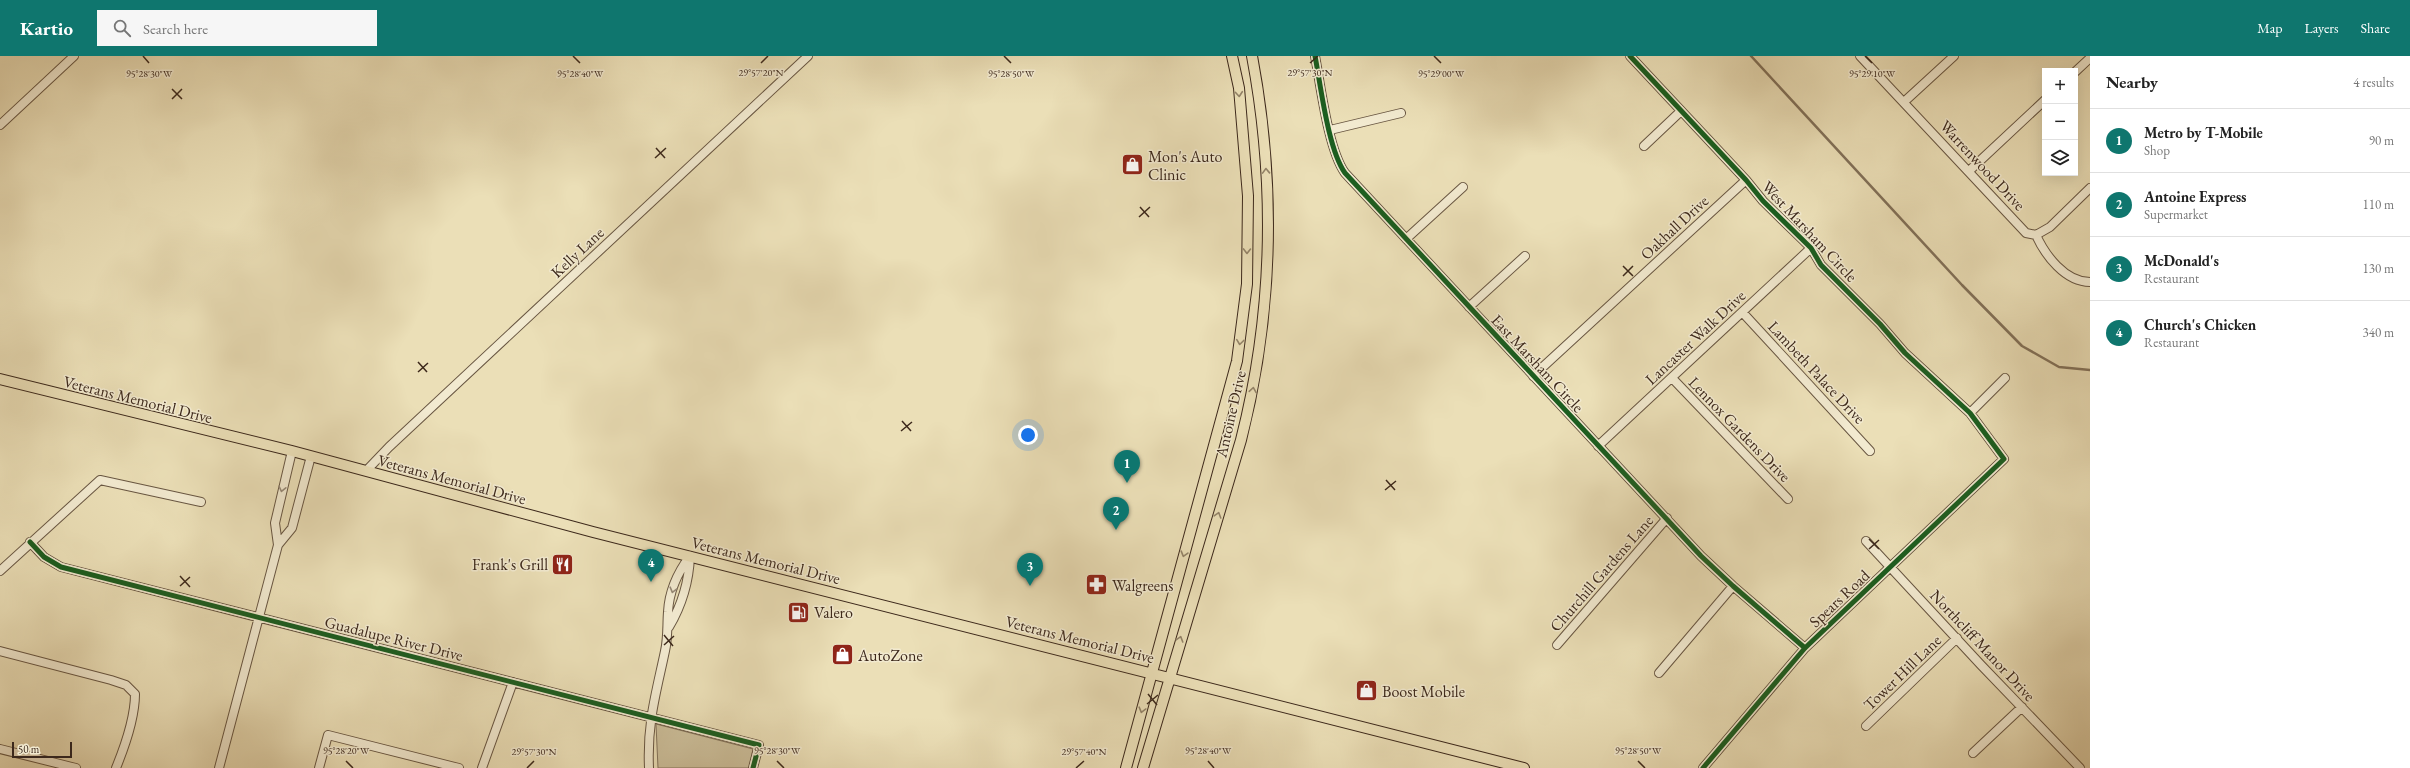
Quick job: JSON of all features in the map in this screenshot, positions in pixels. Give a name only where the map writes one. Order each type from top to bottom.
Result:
[{"type":"main road","name":"Antoine Drive","points":[[1126,768],[1237,361],[1247,284],[1248,196],[1239,88],[1232,56]]},
{"type":"main road","name":"Antoine Drive","points":[[1143,768],[1241,440],[1250,404],[1262,333],[1268,258],[1266,165],[1260,101],[1252,56]]},
{"type":"main road","name":"Veterans Memorial Drive","points":[[0,379],[199,430],[292,451],[690,556],[1152,672],[1524,768]]},
{"type":"street","points":[[0,125],[74,56]]},
{"type":"street","name":"Kelly Lane","points":[[366,471],[808,56]]},
{"type":"street","name":"East Marsham Circle","points":[[1315,56],[1330,130],[1341,167],[1468,307],[1667,518],[1733,586],[1805,648]]},
{"type":"street","name":"West Marsham Circle","points":[[1630,56],[1746,180],[1763,201],[1811,248],[1821,265],[1876,320],[1905,353],[1970,413],[2004,459]]},
{"type":"street","name":"Warrenwood Drive","points":[[1860,56],[1905,101],[2026,232],[2036,235]]},
{"type":"street","points":[[1905,101],[1954,56]]},
{"type":"street","points":[[2078,69],[2090,58]]},
{"type":"street","points":[[1969,171],[2042,103]]},
{"type":"street","points":[[1644,146],[1681,111]]},
{"type":"street","points":[[1330,130],[1401,114]]},
{"type":"street","name":"Oakhall Drive","points":[[1533,376],[1746,180]]},
{"type":"street","points":[[1406,239],[1462,187]]},
{"type":"street","points":[[2090,188],[2050,227],[2036,235],[2044,253],[2062,270],[2084,282],[2090,282]]},
{"type":"street","name":"Lancaster Walk Drive","points":[[1598,446],[1743,313],[1811,248]]},
{"type":"street","points":[[1468,307],[1525,256]]},
{"type":"street","name":"Lambeth Palace Drive","points":[[1743,313],[1870,451]]},
{"type":"street","name":"Lennox Gardens Drive","points":[[1672,378],[1788,499]]},
{"type":"street","points":[[1970,413],[2006,378]]},
{"type":"street","points":[[219,768],[278,545],[275,524],[292,451]]},
{"type":"street","points":[[278,545],[292,528],[311,456]]},
{"type":"street","name":"Spears Road","points":[[1703,768],[1805,648],[1891,568],[2004,459]]},
{"type":"street","points":[[0,571],[30,542],[100,480],[201,502]]},
{"type":"street","name":"Churchill Gardens Lane","points":[[1557,645],[1667,518]]},
{"type":"street","name":"Northcliff Manor Drive","points":[[1866,541],[2080,768]]},
{"type":"street","name":"Guadalupe River Drive","points":[[30,542],[44,557],[54,564],[759,745],[753,768]]},
{"type":"street","points":[[669,627],[678,612],[685,590],[690,556]]},
{"type":"street","points":[[649,768],[650,718],[669,627],[668,612],[673,587],[681,568],[690,556]]},
{"type":"street","points":[[1659,673],[1733,586]]},
{"type":"street","name":"Tower Hill Lane","points":[[1866,726],[1957,638]]},
{"type":"street","points":[[0,651],[111,680],[126,686],[135,694],[135,706],[125,744],[116,768]]},
{"type":"street","points":[[482,768],[513,682]]},
{"type":"street","points":[[1973,753],[2022,707]]},
{"type":"street","points":[[319,768],[328,735],[459,768]]},
{"type":"street","points":[[0,749],[76,768]]},
{"type":"shaded area","points":[[656,724],[753,749],[749,768],[658,768]]},
{"type":"waterway","points":[[1751,56],[1962,285],[2022,346],[2059,367],[2090,370]]},
{"type":"cycle path","points":[[1315,56],[1330,134],[1334,149],[1345,173],[1701,556],[1733,586],[1805,648]]},
{"type":"cycle path","points":[[1630,56],[1746,180],[1763,201],[1811,248],[1821,265],[1880,324],[1905,353],[1970,413],[2004,459],[1805,648],[1703,768]]},
{"type":"cycle path","points":[[30,542],[44,557],[61,567],[759,745],[753,768]]},
{"type":"place","name":"Mon's Auto Clinic","points":[[1133,165]]},
{"type":"place","name":"Metro by T-Mobile","points":[[1127,483]]},
{"type":"place","name":"Antoine Express","points":[[1116,530]]},
{"type":"place","name":"Frank's Grill","points":[[563,564]]},
{"type":"place","name":"Church's Chicken","points":[[651,582]]},
{"type":"place","name":"Walgreens","points":[[1097,585]]},
{"type":"place","name":"McDonald's","points":[[1030,586]]},
{"type":"place","name":"Valero","points":[[799,612]]},
{"type":"place","name":"AutoZone","points":[[843,655]]},
{"type":"place","name":"Boost Mobile","points":[[1366,691]]}]
